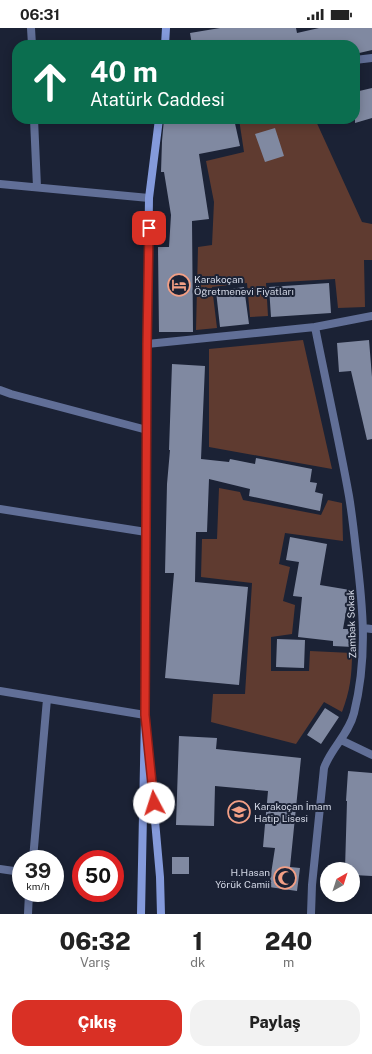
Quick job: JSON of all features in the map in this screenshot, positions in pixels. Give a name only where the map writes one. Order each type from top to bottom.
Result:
[{"type":"main road","points":[[165,40],[166,28]]},
{"type":"main road","points":[[142,914],[149,198],[158,124]]},
{"type":"main road","points":[[145,715],[160,877],[161,914]]},
{"type":"street","points":[[31,28],[32,40]]},
{"type":"street","points":[[360,59],[372,58]]},
{"type":"street","points":[[34,124],[37,187]]},
{"type":"street","points":[[0,184],[149,198]]},
{"type":"street","points":[[147,344],[314,327],[372,316]]},
{"type":"street","name":"Zambak Sokak","points":[[311,914],[312,885],[324,768],[328,758],[350,726],[354,714],[363,658],[360,581],[349,497],[314,327]]},
{"type":"street","points":[[0,390],[147,430]]},
{"type":"street","points":[[0,509],[146,532]]},
{"type":"street","points":[[363,628],[372,629]]},
{"type":"street","points":[[0,691],[145,715]]},
{"type":"street","points":[[33,850],[47,699]]},
{"type":"street","points":[[341,740],[372,755]]},
{"type":"street","points":[[0,869],[12,871]]},
{"type":"street","points":[[28,914],[29,902]]},
{"type":"shaded area","points":[[240,124],[317,124],[362,222],[372,224],[372,260],[364,260],[365,307],[338,308],[335,279],[266,283],[268,316],[250,317],[247,283],[212,287],[217,328],[196,330],[198,247],[212,245],[214,202],[206,161],[244,152]]},
{"type":"shaded area","points":[[303,340],[332,469],[209,447],[209,349]]},
{"type":"shaded area","points":[[219,488],[240,492],[243,500],[321,515],[328,500],[342,503],[343,541],[285,533],[279,564],[290,567],[283,601],[295,605],[292,634],[271,637],[271,671],[309,671],[310,651],[352,653],[350,683],[342,712],[324,702],[296,744],[211,722],[213,694],[245,694],[252,583],[201,577],[202,539],[217,539]]},
{"type":"building","points":[[220,28],[296,28],[297,33],[319,28],[372,28],[372,50],[360,53],[360,40],[191,40],[190,33]]},
{"type":"building","points":[[372,88],[372,118],[360,122],[360,91]]},
{"type":"building","points":[[164,124],[235,124],[240,146],[199,154],[209,219],[192,221],[193,332],[159,332],[158,247],[169,247],[171,215],[164,172],[161,172]]},
{"type":"building","points":[[275,128],[284,156],[265,162],[255,134]]},
{"type":"building","points":[[329,283],[331,313],[271,317],[269,287]]},
{"type":"building","points":[[244,287],[249,324],[220,327],[216,291]]},
{"type":"building","points":[[369,340],[372,377],[372,439],[367,440],[351,371],[339,372],[337,343]]},
{"type":"building","points":[[172,364],[205,366],[201,459],[229,462],[230,459],[255,464],[256,458],[312,469],[310,482],[317,483],[315,492],[323,494],[320,511],[249,496],[250,489],[209,479],[207,532],[196,532],[195,582],[248,587],[239,685],[165,678],[174,573],[165,573]]},
{"type":"building","points":[[290,537],[327,544],[320,585],[350,590],[343,629],[354,629],[353,647],[333,646],[333,641],[298,637],[302,597],[293,596],[299,562],[286,560]]},
{"type":"building","points":[[277,639],[305,640],[304,668],[276,667]]},
{"type":"building","points":[[325,708],[339,717],[321,744],[307,735]]},
{"type":"building","points":[[179,736],[217,738],[216,749],[301,758],[290,867],[300,868],[297,891],[269,887],[275,848],[263,847],[268,791],[215,786],[214,826],[176,825]]},
{"type":"building","points":[[348,771],[372,773],[372,876],[360,875],[360,862],[345,862]]},
{"type":"building","points":[[172,857],[189,857],[189,874],[172,874]]},
{"type":"place","name":"Karakoçan Öğretmenevi Fiyatları","points":[[179,285]]},
{"type":"place","name":"Karakoçan İmam Hatip Lisesi","points":[[239,812]]},
{"type":"place","name":"H.Hasan Yörük Camii","points":[[285,878]]},
{"type":"route","points":[[149,228],[145,715],[154,803]]}]
